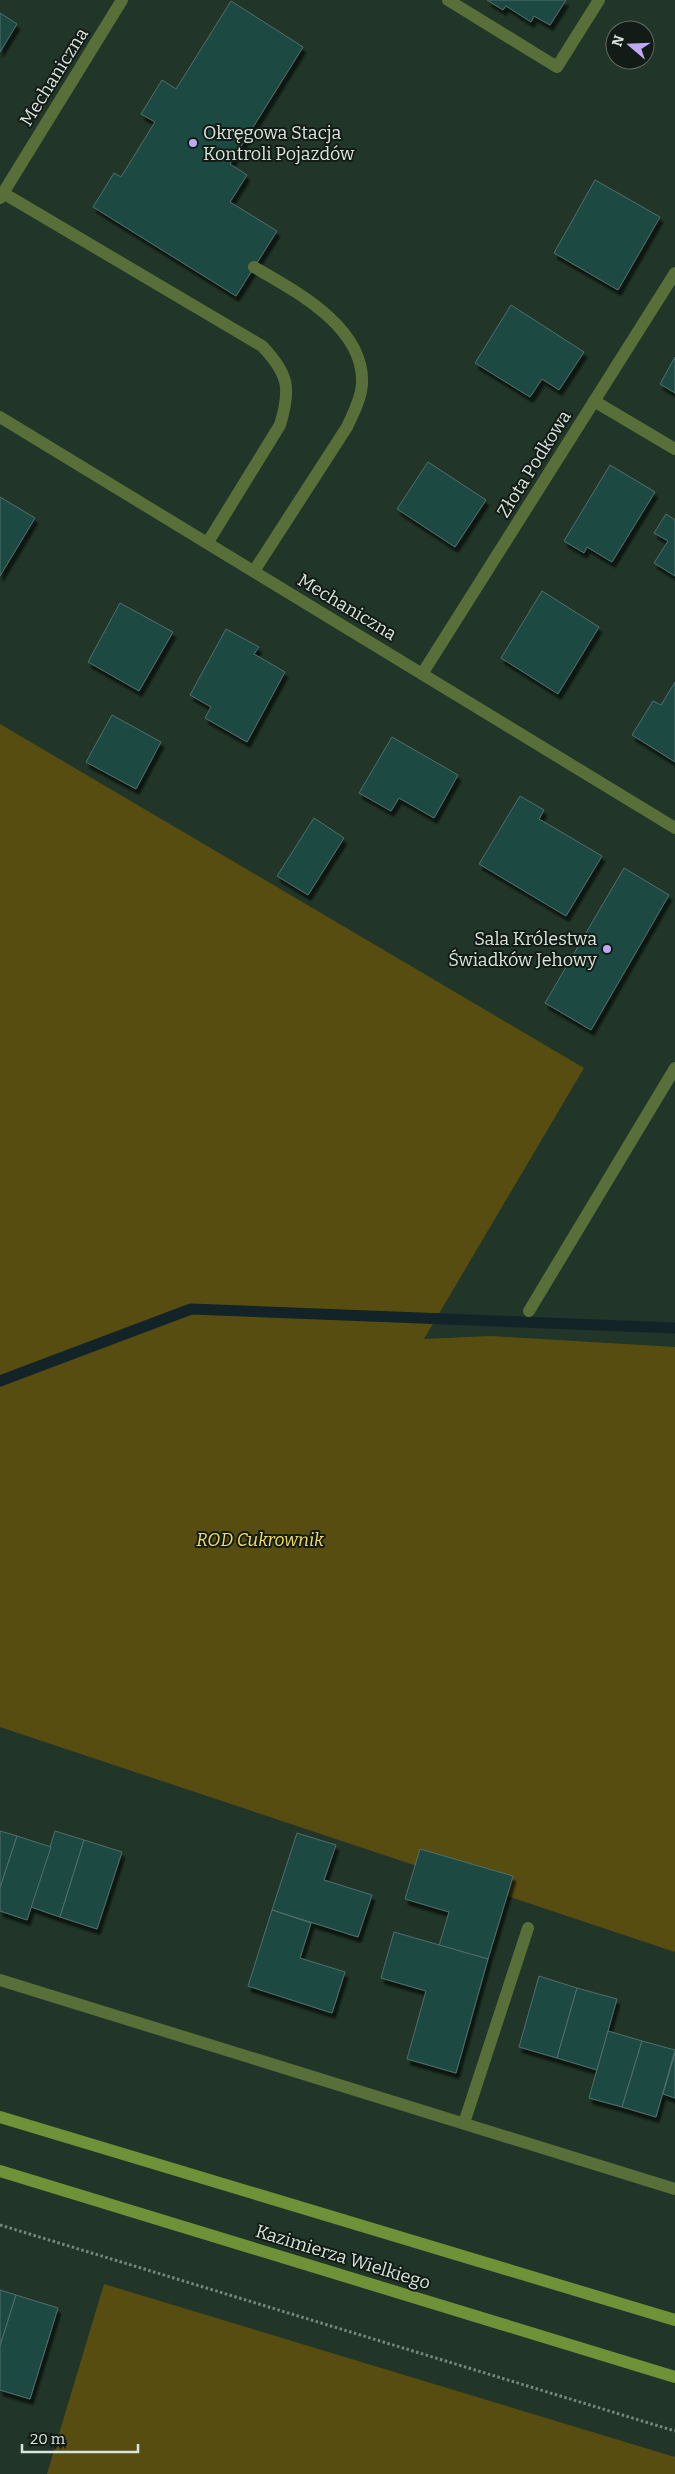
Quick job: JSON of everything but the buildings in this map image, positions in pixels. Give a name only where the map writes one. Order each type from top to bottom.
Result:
[{"type":"main road","name":"Kazimierza Wielkiego","points":[[0,2117],[675,2320]]},
{"type":"main road","name":"Kazimierza Wielkiego","points":[[0,2171],[675,2377]]},
{"type":"street","name":"Mechaniczna","points":[[2,196],[122,0]]},
{"type":"street","points":[[448,0],[557,67],[599,0]]},
{"type":"street","points":[[2,196],[262,346],[279,364],[286,381],[286,405],[280,425],[208,542]]},
{"type":"street","points":[[254,267],[303,296],[332,320],[348,340],[358,362],[362,383],[356,407],[347,427],[254,571]]},
{"type":"street","name":"Złota Podkowa","points":[[422,674],[675,272]]},
{"type":"street","points":[[594,400],[675,449]]},
{"type":"street","name":"Mechaniczna","points":[[0,417],[675,828]]},
{"type":"street","points":[[529,1311],[675,1068]]},
{"type":"street","points":[[464,2123],[528,1928]]},
{"type":"street","points":[[0,1980],[675,2189]]},
{"type":"path","points":[[0,2225],[675,2431]]},
{"type":"green space","name":"ROD Cukrownik","points":[[0,724],[584,1068],[424,1339],[491,1336],[675,1347],[675,1952],[0,1727]]},
{"type":"green space","points":[[104,2284],[675,2457],[675,2474],[47,2474]]},
{"type":"waterway","points":[[0,1381],[191,1309],[675,1328]]},
{"type":"place","name":"Okręgowa Stacja Kontroli Pojazdów","points":[[193,143]]},
{"type":"place","name":"Sala Królestwa Świadków Jehowy","points":[[607,949]]}]
